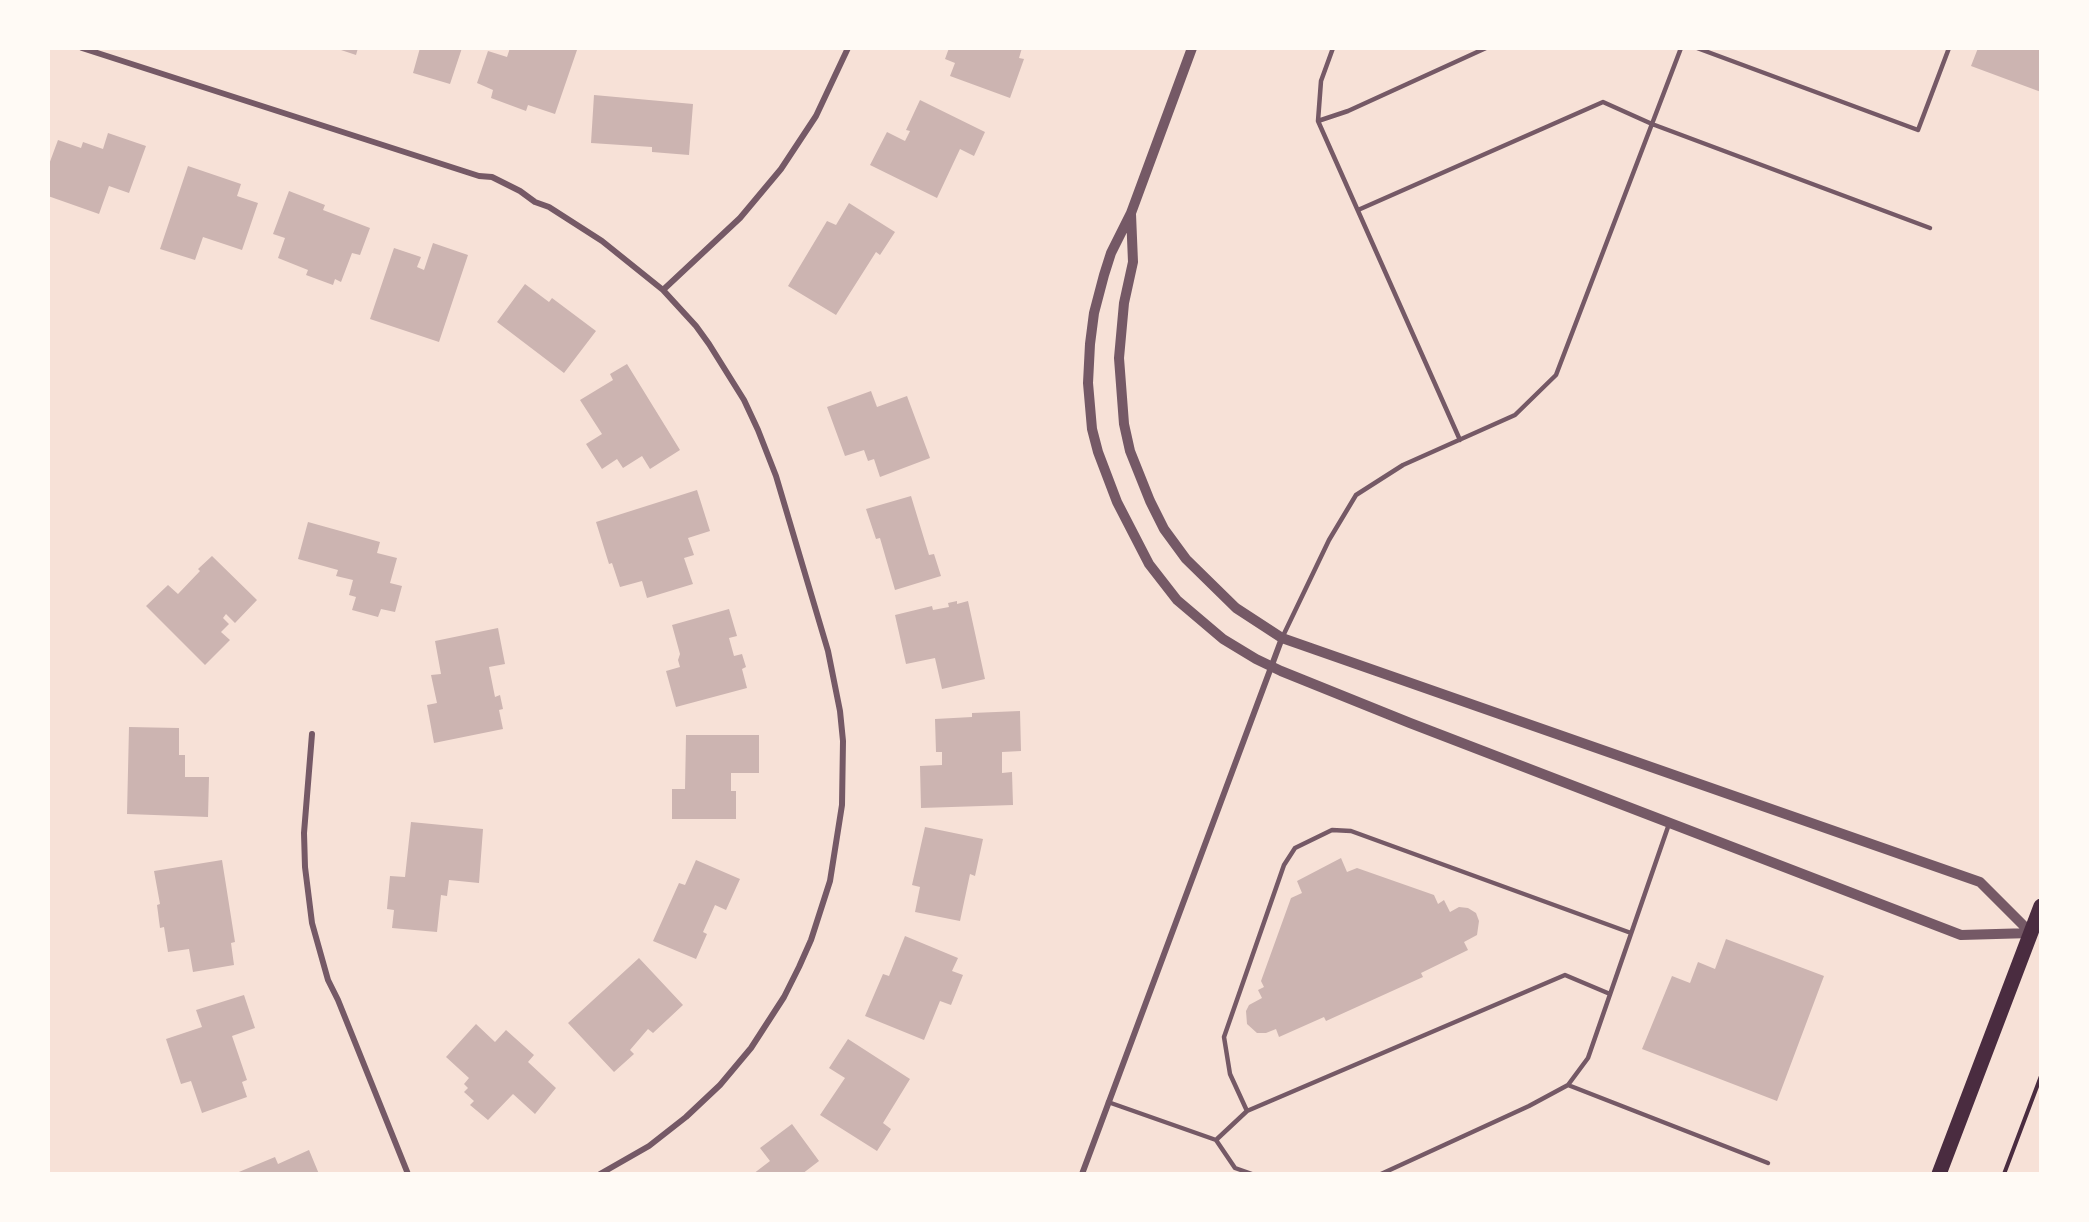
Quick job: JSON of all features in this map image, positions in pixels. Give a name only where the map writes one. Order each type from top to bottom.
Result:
[{"type":"main road","points":[[1938,1174],[2036,935],[2041,906]]},
{"type":"street","points":[[82,48],[479,176],[492,177],[520,190],[535,202],[549,207],[602,241],[663,290],[696,326],[736,387],[758,430],[770,461],[832,665],[843,741],[842,805],[836,851],[822,909],[799,967],[768,1023],[730,1072],[686,1117],[649,1146],[600,1174]]},
{"type":"street","points":[[663,290],[740,218],[781,169],[816,116],[848,48]]},
{"type":"street","points":[[1192,48],[1131,213],[1111,253],[1095,312],[1090,344],[1088,383],[1092,429],[1098,452],[1125,520],[1149,564],[1164,585],[1195,617],[1223,639],[1271,666],[1669,824],[1960,936],[2036,935]]},
{"type":"street","points":[[1131,213],[1133,262],[1124,303],[1119,358],[1124,424],[1135,465],[1164,529],[1186,559],[1236,608],[1282,638],[1980,882],[2036,935]]},
{"type":"street","points":[[1082,1174],[1282,638]]},
{"type":"street","points":[[312,734],[304,832],[305,867],[312,923],[328,980],[408,1174]]},
{"type":"lane","points":[[1333,48],[1321,81],[1318,121],[1460,440]]},
{"type":"lane","points":[[1318,121],[1348,111],[1486,48]]},
{"type":"lane","points":[[1282,638],[1329,540],[1356,495],[1403,465],[1515,415],[1556,375],[1681,48]]},
{"type":"lane","points":[[1697,48],[1918,130],[1949,48]]},
{"type":"lane","points":[[1358,210],[1603,102],[1652,124],[1930,228]]},
{"type":"lane","points":[[1381,1174],[1529,1106],[1568,1085],[1588,1058],[1669,824]]},
{"type":"lane","points":[[1247,1112],[1230,1074],[1224,1037],[1284,865],[1295,848],[1332,830],[1351,831],[1631,933]]},
{"type":"lane","points":[[1216,1140],[1247,1112],[1565,975],[1610,994]]},
{"type":"lane","points":[[1568,1085],[1768,1162]]},
{"type":"lane","points":[[1108,1102],[1216,1140],[1235,1168],[1252,1174]]},
{"type":"path","points":[[2004,1174],[2041,1076]]},
{"type":"building","points":[[335,48],[358,48],[356,55]]},
{"type":"building","points":[[420,48],[462,48],[450,84],[413,73]]},
{"type":"building","points":[[510,48],[572,48],[577,50],[555,114],[528,105],[526,111],[491,98],[493,90],[477,83],[488,51],[507,57]]},
{"type":"building","points":[[949,48],[1022,48],[1019,58],[1024,59],[1010,98],[950,76],[955,63],[945,59]]},
{"type":"building","points":[[1978,48],[2041,48],[2041,92],[1971,66]]},
{"type":"building","points":[[594,95],[693,104],[689,155],[652,152],[652,147],[591,143]]},
{"type":"building","points":[[920,100],[985,132],[974,156],[960,149],[937,198],[870,165],[887,132],[905,141],[910,131],[906,130]]},
{"type":"building","points":[[108,133],[146,146],[129,193],[109,186],[99,214],[48,196],[48,167],[58,140],[81,148],[83,142],[103,149]]},
{"type":"building","points":[[188,166],[241,184],[237,196],[258,203],[242,250],[203,237],[195,260],[160,249]]},
{"type":"building","points":[[289,191],[325,205],[323,210],[370,228],[360,255],[352,253],[341,282],[335,279],[333,285],[306,275],[308,270],[278,258],[285,238],[273,234]]},
{"type":"building","points":[[849,203],[895,232],[880,255],[876,252],[836,315],[788,286],[827,221],[836,225]]},
{"type":"building","points":[[433,243],[468,255],[439,342],[370,319],[394,248],[421,257],[417,267],[424,270]]},
{"type":"building","points":[[525,284],[549,302],[552,298],[596,331],[564,373],[497,322]]},
{"type":"building","points":[[627,364],[680,450],[650,469],[642,456],[623,468],[617,459],[602,469],[586,444],[602,434],[580,400],[613,380],[610,374]]},
{"type":"building","points":[[871,391],[877,407],[907,396],[930,458],[880,477],[874,459],[868,461],[864,450],[845,456],[827,407]]},
{"type":"building","points":[[697,490],[710,531],[688,538],[694,555],[684,558],[693,584],[647,598],[642,581],[620,587],[612,563],[609,564],[596,522]]},
{"type":"building","points":[[911,496],[929,555],[934,554],[941,576],[895,590],[880,538],[876,539],[866,509]]},
{"type":"building","points":[[308,522],[380,542],[377,553],[397,558],[390,583],[402,586],[395,612],[381,609],[378,617],[352,610],[356,597],[349,595],[353,580],[336,576],[338,570],[298,559]]},
{"type":"building","points":[[212,556],[257,600],[235,623],[226,614],[223,618],[229,624],[221,632],[230,640],[205,665],[146,606],[168,585],[178,594]]},
{"type":"building","points":[[957,601],[957,604],[968,601],[985,679],[942,689],[935,658],[906,664],[895,615],[932,606],[933,610],[949,607],[948,603]]},
{"type":"building","points":[[729,609],[737,636],[729,638],[734,656],[742,654],[746,667],[742,669],[747,688],[676,707],[666,671],[680,667],[678,660],[680,654],[672,625]]},
{"type":"building","points":[[498,628],[505,664],[489,667],[495,697],[500,695],[503,709],[499,710],[503,729],[434,743],[427,705],[437,703],[431,675],[441,674],[435,641]]},
{"type":"building","points":[[1020,711],[1021,751],[1002,752],[1002,773],[1012,772],[1013,805],[921,808],[920,766],[942,765],[942,752],[936,752],[935,719],[972,717],[972,713]]},
{"type":"building","points":[[129,727],[179,728],[179,755],[185,755],[185,777],[209,777],[208,817],[127,814]]},
{"type":"building","points":[[686,735],[759,735],[759,773],[731,773],[731,791],[736,791],[736,819],[672,819],[672,789],[685,789]]},
{"type":"building","points":[[411,822],[483,829],[479,883],[449,880],[447,896],[441,895],[437,932],[392,928],[394,910],[387,909],[390,876],[405,877]]},
{"type":"building","points":[[925,827],[983,839],[975,876],[970,874],[960,921],[915,912],[920,887],[912,885]]},
{"type":"building","points":[[1341,858],[1347,872],[1357,868],[1434,895],[1438,904],[1444,900],[1450,912],[1459,907],[1468,908],[1476,913],[1479,921],[1477,935],[1464,942],[1468,950],[1421,973],[1423,977],[1326,1021],[1324,1017],[1279,1037],[1276,1029],[1266,1033],[1257,1033],[1247,1024],[1246,1011],[1249,1005],[1262,998],[1258,990],[1264,987],[1261,981],[1291,898],[1302,893],[1297,881]]},
{"type":"building","points":[[222,860],[235,942],[231,943],[234,965],[193,972],[189,949],[168,952],[164,927],[160,928],[157,905],[160,904],[154,871]]},
{"type":"building","points":[[696,860],[740,879],[726,910],[715,905],[703,932],[707,934],[696,959],[653,941],[679,883],[685,885]]},
{"type":"building","points":[[905,936],[958,958],[952,971],[963,975],[951,1005],[940,1001],[924,1040],[865,1016],[883,974],[889,976]]},
{"type":"building","points":[[1726,939],[1824,976],[1777,1101],[1642,1049],[1672,976],[1690,983],[1698,962],[1715,969]]},
{"type":"building","points":[[639,958],[683,1005],[653,1033],[648,1029],[630,1050],[634,1054],[614,1072],[568,1023]]},
{"type":"building","points":[[244,995],[255,1028],[232,1036],[247,1080],[242,1082],[247,1097],[202,1113],[191,1081],[181,1084],[166,1039],[202,1027],[196,1010]]},
{"type":"building","points":[[476,1024],[495,1042],[506,1030],[534,1055],[528,1062],[556,1088],[535,1114],[513,1094],[488,1120],[470,1105],[474,1101],[464,1092],[468,1088],[464,1084],[469,1078],[446,1057]]},
{"type":"building","points":[[848,1039],[910,1079],[883,1123],[891,1129],[877,1151],[820,1115],[845,1078],[829,1068]]},
{"type":"building","points":[[792,1124],[819,1161],[802,1174],[753,1174],[770,1161],[760,1148]]},
{"type":"building","points":[[309,1150],[319,1174],[234,1174],[275,1157],[278,1164]]}]
